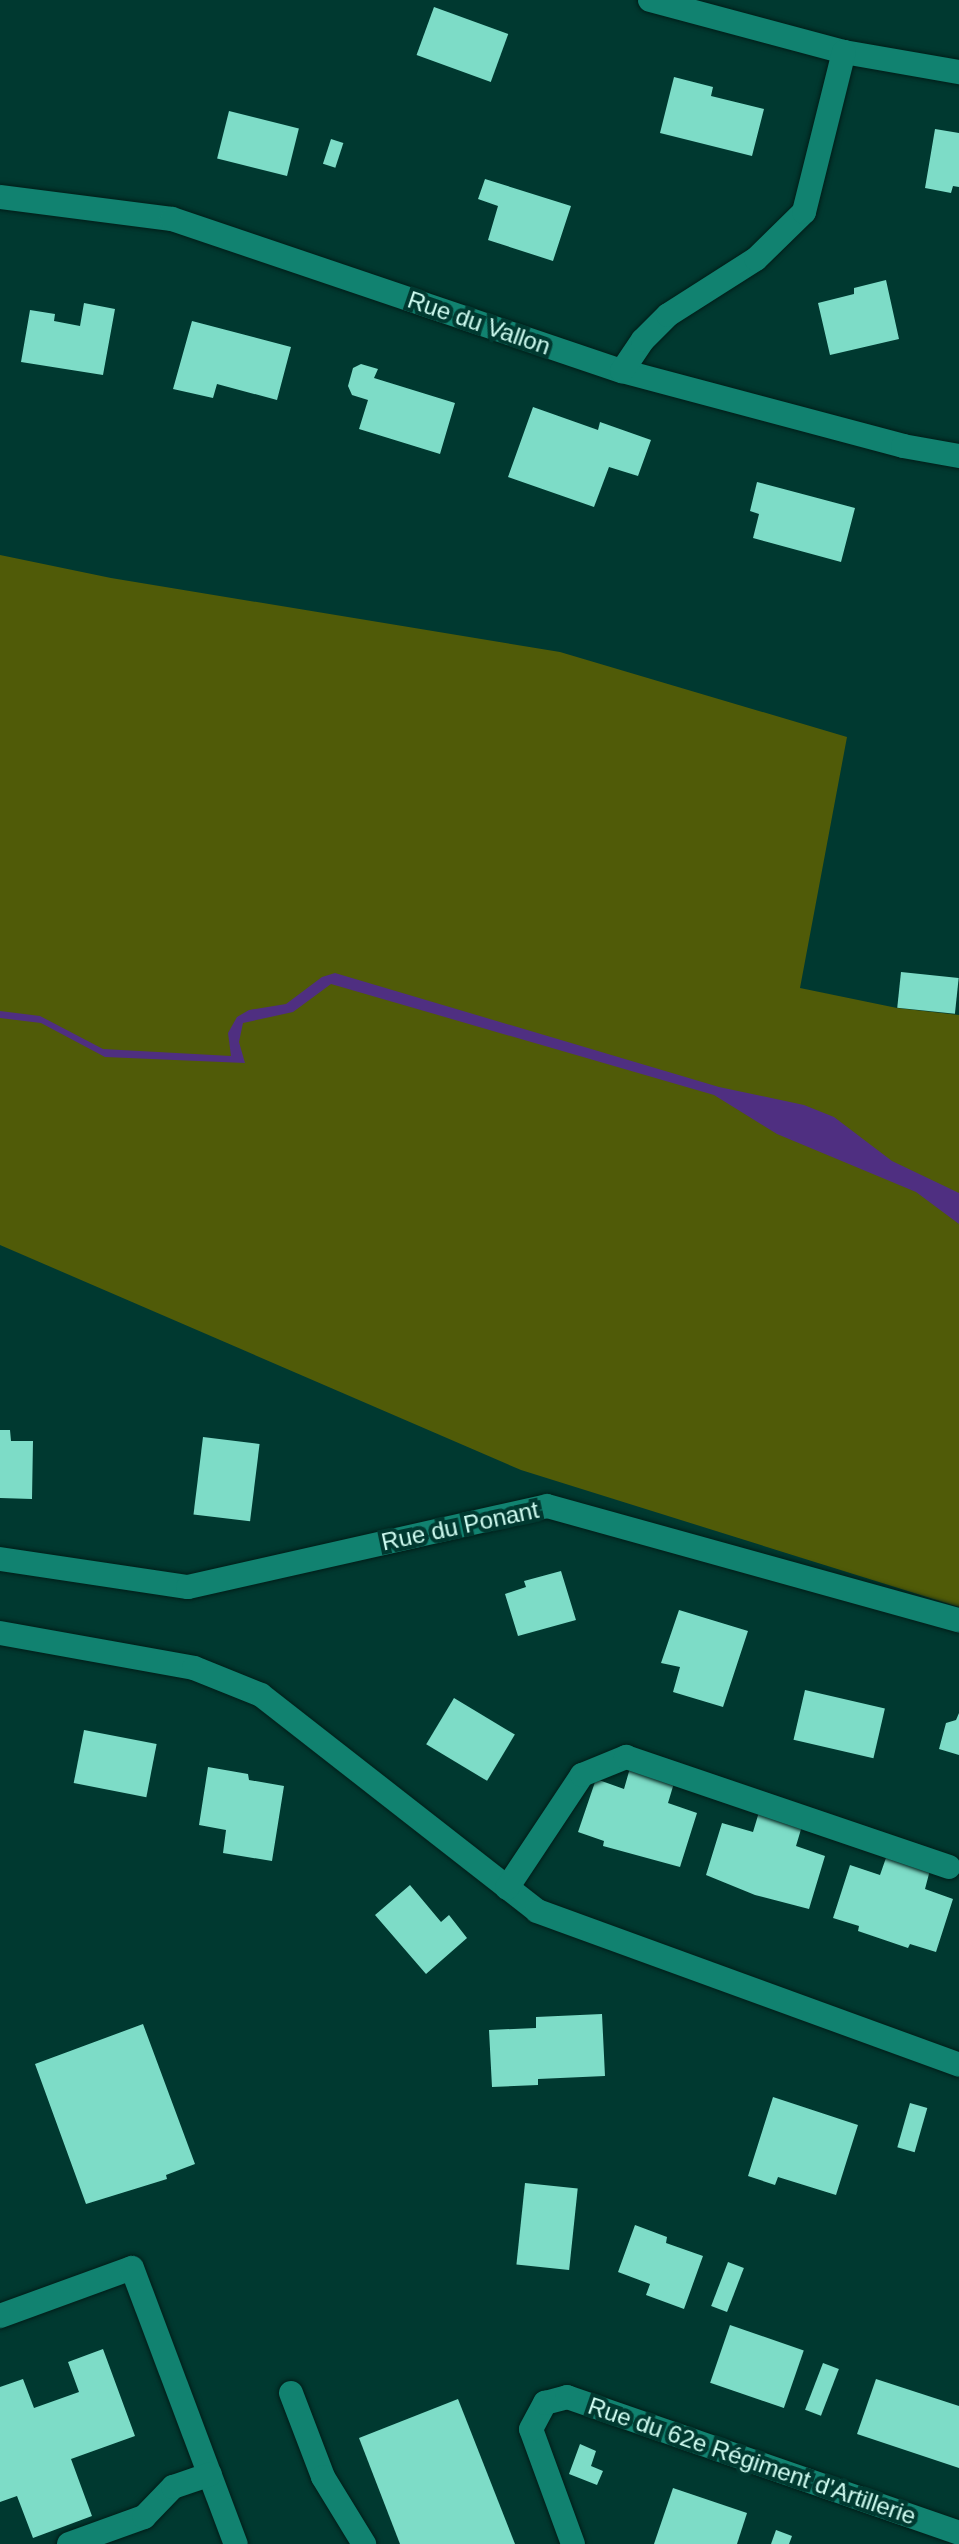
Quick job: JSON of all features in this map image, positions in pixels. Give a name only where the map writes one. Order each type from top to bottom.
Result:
[{"type":"street","points":[[650,0],[844,52],[959,72]]},
{"type":"street","points":[[622,371],[643,340],[668,315],[756,259],[804,212],[844,52]]},
{"type":"street","name":"Rue du Vallon","points":[[0,197],[172,219],[622,371],[903,446],[959,456]]},
{"type":"street","name":"Rue du Ponant","points":[[0,1559],[188,1587],[547,1506],[959,1620]]},
{"type":"street","points":[[0,1633],[194,1668],[261,1695],[537,1911],[959,2065]]},
{"type":"street","points":[[507,1888],[582,1775],[626,1757],[949,1867]]},
{"type":"street","points":[[0,2316],[132,2268],[236,2544]]},
{"type":"street","points":[[291,2393],[323,2477],[364,2544]]},
{"type":"street","name":"Rue du 62e Régiment d'Artillerie","points":[[573,2544],[531,2429],[545,2403],[567,2397],[959,2533]]},
{"type":"street","points":[[69,2544],[144,2517],[173,2487],[210,2474]]},
{"type":"green space","points":[[0,555],[111,578],[560,652],[847,737],[800,988],[897,1008],[959,1015],[959,1607],[521,1470],[0,1245]]},
{"type":"shaded area","points":[[335,973],[719,1087],[804,1105],[834,1117],[892,1161],[959,1193],[959,1224],[916,1192],[777,1134],[714,1095],[331,984],[293,1012],[243,1023],[239,1042],[245,1063],[105,1057],[41,1023],[0,1018],[0,1011],[40,1016],[103,1049],[231,1056],[228,1033],[237,1017],[249,1010],[286,1004],[322,977]]},
{"type":"building","points":[[434,7],[508,34],[491,82],[417,55]]},
{"type":"building","points":[[674,77],[713,87],[711,96],[764,109],[752,156],[660,133]]},
{"type":"building","points":[[229,111],[299,128],[287,176],[217,159]]},
{"type":"building","points":[[935,129],[959,133],[959,187],[953,186],[951,193],[925,188]]},
{"type":"building","points":[[331,139],[343,143],[335,168],[323,164]]},
{"type":"building","points":[[485,179],[571,206],[553,261],[488,240],[498,206],[478,199]]},
{"type":"building","points":[[886,280],[899,339],[830,355],[818,303],[854,294],[854,288]]},
{"type":"building","points":[[84,303],[115,309],[103,375],[21,362],[30,310],[55,314],[54,321],[80,326]]},
{"type":"building","points":[[192,321],[291,347],[277,400],[217,384],[213,398],[173,389]]},
{"type":"building","points":[[361,364],[378,369],[374,378],[455,403],[440,454],[359,429],[368,400],[352,395],[348,386],[353,368]]},
{"type":"building","points":[[533,407],[598,430],[600,422],[651,440],[638,476],[609,467],[594,507],[508,477]]},
{"type":"building","points":[[757,482],[855,508],[841,562],[753,538],[759,514],[750,511]]},
{"type":"building","points":[[901,972],[959,978],[955,1014],[897,1008]]},
{"type":"building","points":[[0,1430],[10,1430],[11,1441],[33,1441],[32,1499],[0,1498]]},
{"type":"building","points":[[203,1437],[260,1444],[250,1521],[193,1514]]},
{"type":"building","points":[[561,1571],[576,1620],[518,1636],[505,1594],[526,1587],[524,1581]]},
{"type":"building","points":[[679,1610],[748,1631],[723,1707],[673,1692],[680,1667],[661,1663]]},
{"type":"building","points":[[805,1690],[885,1708],[873,1758],[794,1740]]},
{"type":"building","points":[[454,1698],[515,1735],[487,1781],[426,1744]]},
{"type":"building","points":[[959,1713],[959,1755],[939,1749],[946,1723],[956,1720]]},
{"type":"building","points":[[84,1730],[157,1744],[146,1797],[74,1783]]},
{"type":"building","points":[[208,1767],[248,1774],[249,1780],[284,1786],[272,1861],[223,1853],[226,1830],[199,1825]]},
{"type":"building","points":[[630,1768],[674,1783],[668,1803],[697,1813],[680,1867],[603,1846],[604,1841],[578,1832],[596,1779],[624,1789]]},
{"type":"building","points":[[759,1812],[802,1826],[796,1846],[825,1856],[809,1909],[755,1895],[706,1875],[722,1823],[753,1832]]},
{"type":"building","points":[[887,1855],[930,1870],[925,1889],[953,1899],[936,1952],[910,1944],[908,1948],[858,1931],[859,1926],[833,1918],[850,1865],[880,1875]]},
{"type":"building","points":[[410,1885],[441,1922],[449,1915],[467,1938],[426,1974],[375,1915]]},
{"type":"building","points":[[602,2014],[605,2076],[538,2079],[538,2085],[492,2087],[489,2030],[536,2028],[536,2017]]},
{"type":"building","points":[[143,2024],[195,2164],[166,2175],[167,2179],[86,2204],[35,2064]]},
{"type":"building","points":[[773,2097],[858,2125],[836,2195],[778,2177],[775,2185],[748,2176]]},
{"type":"building","points":[[910,2103],[927,2108],[915,2152],[897,2147]]},
{"type":"building","points":[[525,2183],[578,2189],[569,2270],[516,2265]]},
{"type":"building","points":[[635,2225],[667,2237],[666,2243],[703,2256],[684,2309],[646,2295],[650,2284],[618,2272]]},
{"type":"building","points":[[728,2262],[744,2268],[727,2312],[711,2306]]},
{"type":"building","points":[[730,2325],[804,2350],[784,2408],[710,2383]]},
{"type":"building","points":[[103,2349],[135,2436],[71,2459],[92,2516],[33,2538],[17,2496],[0,2502],[0,2387],[23,2379],[34,2408],[79,2392],[68,2362]]},
{"type":"building","points":[[823,2363],[839,2369],[821,2416],[805,2410]]},
{"type":"building","points":[[876,2379],[959,2406],[959,2468],[857,2434]]},
{"type":"building","points":[[458,2399],[515,2544],[400,2544],[359,2438]]},
{"type":"building","points":[[580,2444],[596,2451],[591,2466],[603,2471],[597,2485],[569,2474]]},
{"type":"building","points":[[673,2488],[747,2513],[737,2544],[654,2544]]},
{"type":"building","points":[[776,2530],[792,2536],[789,2544],[771,2544]]}]
